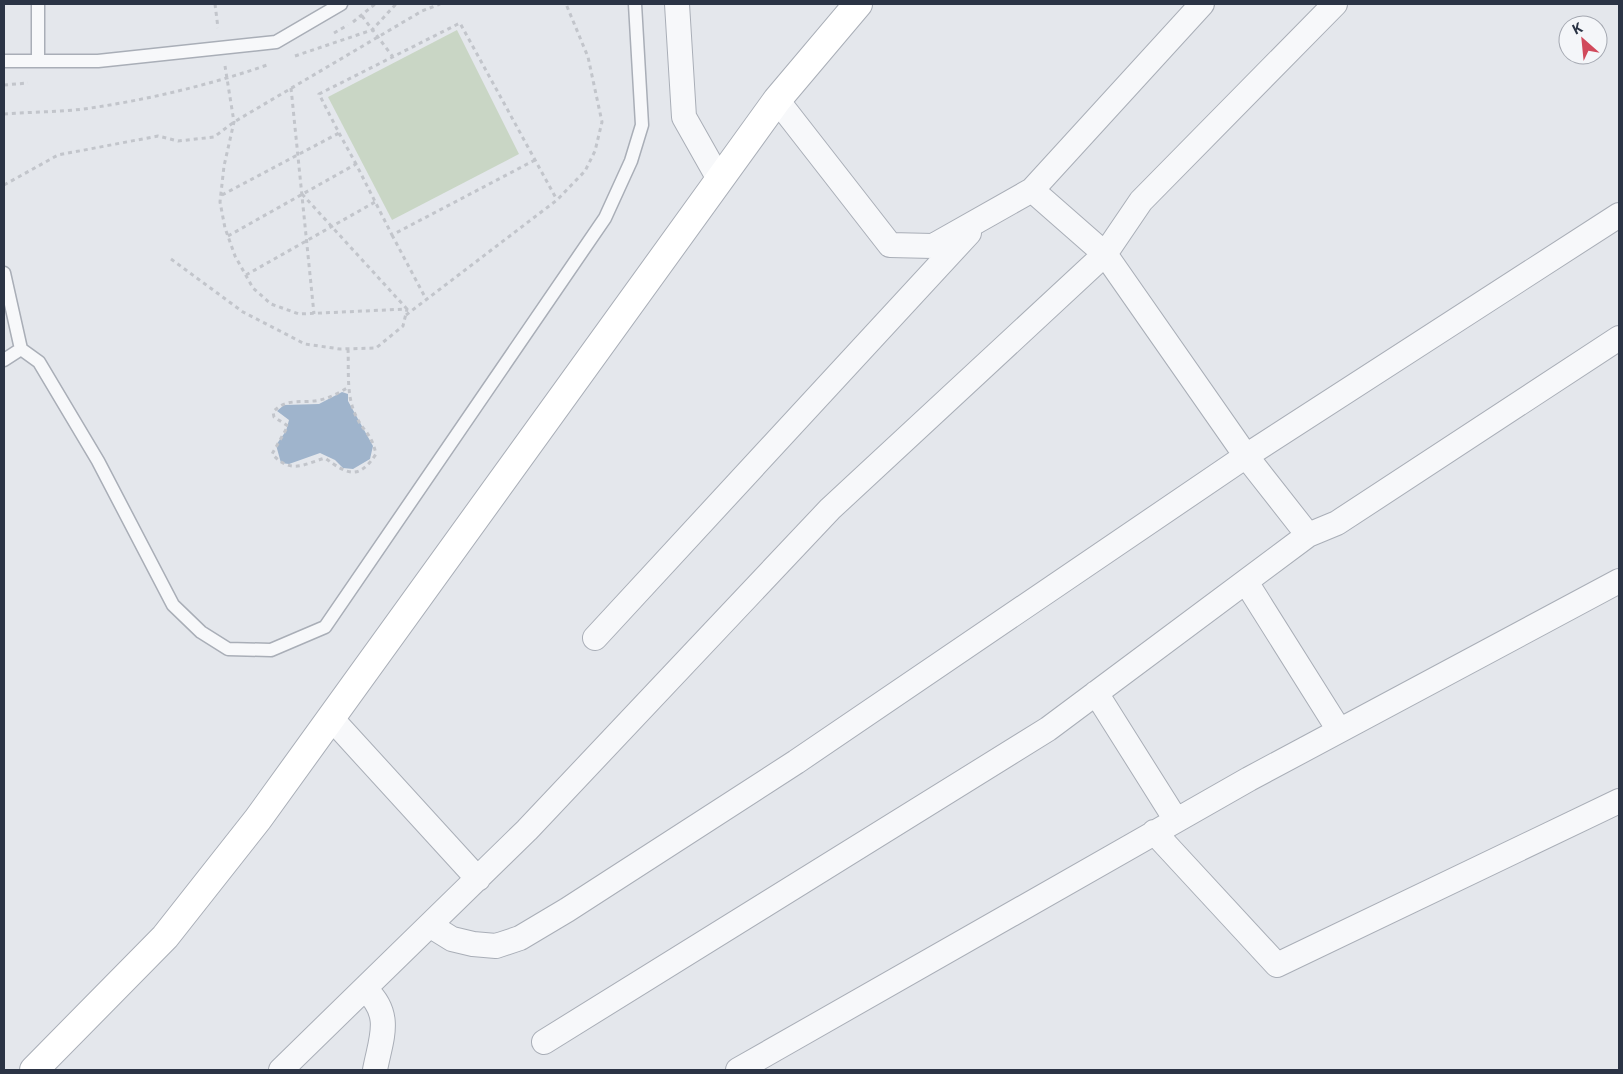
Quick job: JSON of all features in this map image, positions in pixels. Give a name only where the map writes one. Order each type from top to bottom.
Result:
[{"type":"main road","points":[[34,1070],[165,937],[258,819],[777,100],[858,4]]},
{"type":"street","points":[[678,4],[684,117],[720,179]]},
{"type":"street","points":[[777,100],[890,245],[933,246],[1032,190],[1202,4]]},
{"type":"street","points":[[281,1070],[366,990],[527,830],[830,509],[1105,254],[1141,201],[1334,4]]},
{"type":"street","points":[[1032,190],[1105,254],[1246,456],[1308,535]]},
{"type":"street","points":[[431,926],[452,938],[473,944],[496,946],[520,938],[796,762],[1246,456],[1619,215]]},
{"type":"street","points":[[595,638],[983,217]]},
{"type":"street","points":[[544,1042],[1048,729],[1308,535],[1337,523],[1619,338]]},
{"type":"street","points":[[738,1070],[1154,832],[1339,730],[1619,581]]},
{"type":"street","points":[[1246,582],[1339,730]]},
{"type":"street","points":[[1096,693],[1176,820]]},
{"type":"street","points":[[331,718],[478,879]]},
{"type":"street","points":[[1154,832],[1277,965],[1619,801]]},
{"type":"street","points":[[366,990],[376,999],[383,1014],[383,1028],[376,1070]]},
{"type":"lane","points":[[38,4],[38,61]]},
{"type":"lane","points":[[4,61],[98,61],[276,42],[341,4]]},
{"type":"lane","points":[[4,273],[21,349],[40,362],[98,461],[173,606],[201,632],[228,649],[271,650],[325,627],[605,218],[632,161],[642,126],[635,4]]},
{"type":"lane","points":[[4,360],[21,349]]},
{"type":"path","points":[[215,4],[220,48],[228,79],[234,122],[224,166],[220,202],[235,256],[253,288],[270,304],[299,314],[407,309]]},
{"type":"path","points":[[291,57],[372,30],[396,4]]},
{"type":"path","points":[[4,184],[58,155],[158,136],[178,141],[214,137],[234,122],[291,88],[422,11],[440,4]]},
{"type":"path","points":[[406,315],[557,200],[585,171],[596,151],[602,122],[588,57],[566,4]]},
{"type":"path","points":[[357,10],[393,57]]},
{"type":"path","points":[[426,299],[319,94],[460,23],[557,200]]},
{"type":"path","points":[[4,114],[82,109],[131,101],[228,79],[273,63]]},
{"type":"path","points":[[291,88],[314,314]]},
{"type":"path","points":[[221,196],[339,133]]},
{"type":"path","points":[[392,235],[534,160]]},
{"type":"path","points":[[228,236],[356,164]]},
{"type":"path","points":[[302,193],[407,309]]},
{"type":"path","points":[[246,275],[307,243],[331,226],[375,202]]},
{"type":"path","points":[[171,259],[242,312],[305,344],[348,349],[376,348],[403,326],[407,309]]},
{"type":"path","points":[[348,349],[349,387],[356,416],[372,437],[376,454],[366,468],[354,472],[339,468],[325,458],[292,468],[281,463],[272,454],[288,426],[274,417],[273,412],[279,406],[294,401],[320,400],[349,387]]},
{"type":"green space","points":[[457,30],[519,154],[392,220],[328,97]]},
{"type":"water","points":[[342,392],[348,394],[348,401],[373,446],[370,459],[353,469],[343,468],[335,460],[320,453],[289,464],[281,463],[276,445],[286,431],[289,420],[277,411],[284,405],[319,404]]}]
